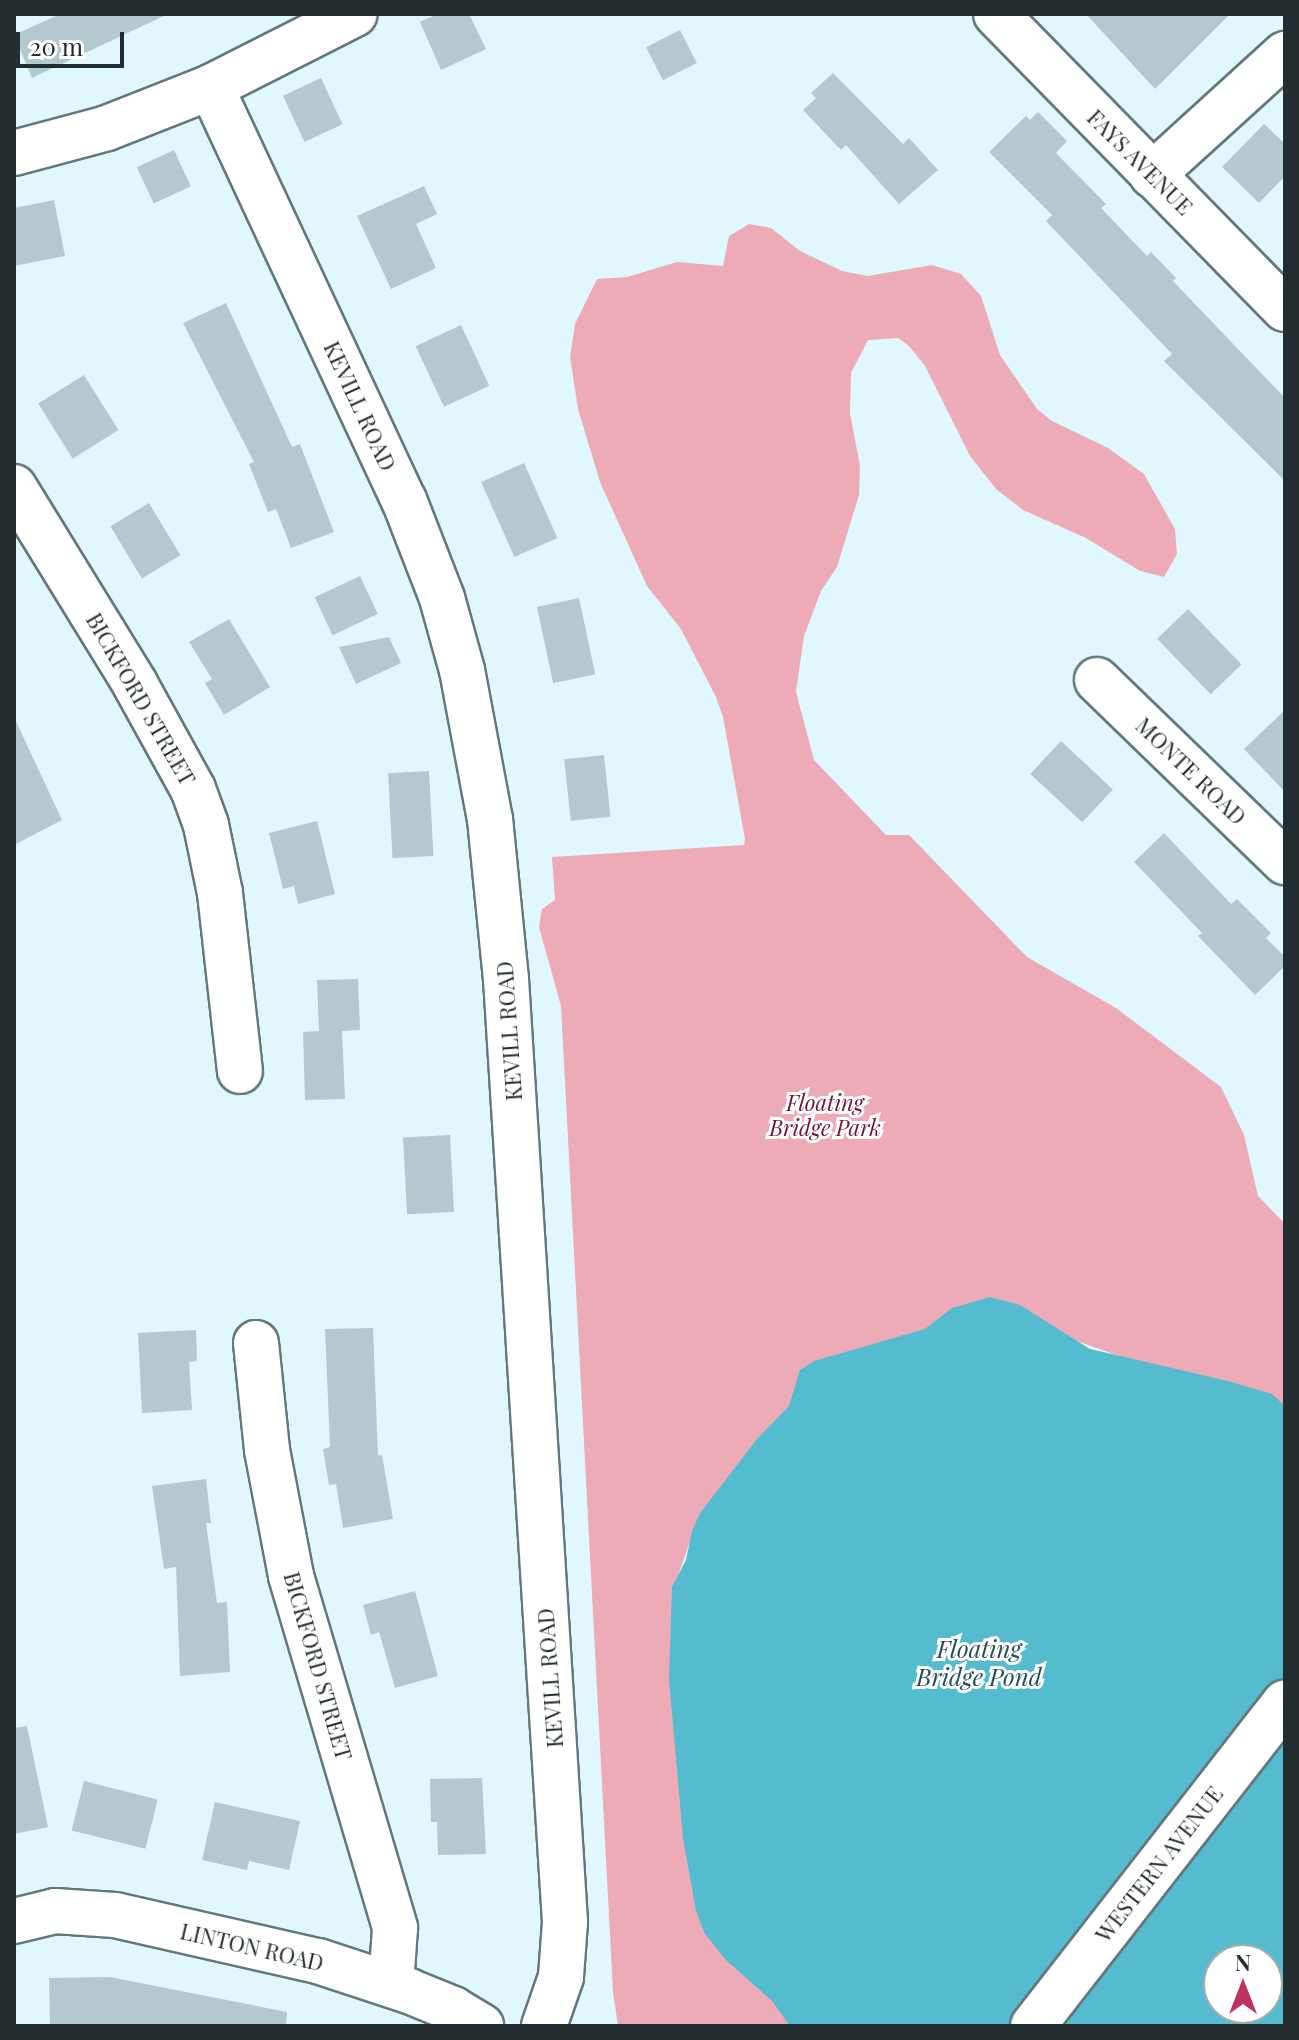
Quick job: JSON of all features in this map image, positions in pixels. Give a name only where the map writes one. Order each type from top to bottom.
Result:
[{"type":"street","points":[[14,153],[107,128],[211,87],[355,14]]},
{"type":"street","name":"FAYS AVENUE","points":[[996,14],[1285,309]]},
{"type":"street","points":[[1152,175],[1285,54]]},
{"type":"street","name":"KEVILL ROAD","points":[[211,87],[404,500],[436,584],[462,670],[490,819],[506,979],[565,1922],[561,1977],[544,2026]]},
{"type":"street","name":"BICKFORD STREET","points":[[14,487],[135,684],[193,789],[206,825],[220,893],[240,1071]]},
{"type":"street","name":"MONTE ROAD","points":[[1097,680],[1285,862]]},
{"type":"street","name":"BICKFORD STREET","points":[[256,1343],[267,1450],[291,1576],[395,1928],[391,1985]]},
{"type":"street","name":"WESTERN AVENUE","points":[[1033,2026],[1285,1702]]},
{"type":"street","name":"LINTON ROAD","points":[[14,1921],[55,1911],[115,1915],[318,1961],[453,2009],[481,2026]]},
{"type":"green space","name":"Floating Bridge Park","points":[[749,224],[771,228],[800,251],[842,271],[868,276],[932,265],[961,274],[981,296],[1000,355],[1037,409],[1052,421],[1108,448],[1144,474],[1175,529],[1177,554],[1164,577],[1140,571],[1086,538],[1023,510],[996,489],[970,456],[925,366],[909,346],[898,338],[868,340],[851,373],[850,413],[860,466],[859,495],[837,567],[821,591],[804,636],[796,692],[814,760],[886,835],[909,835],[1027,957],[1116,1008],[1221,1087],[1244,1135],[1258,1196],[1285,1224],[1285,1421],[1224,1380],[1133,1361],[1071,1339],[774,1422],[700,1513],[673,1590],[815,2026],[618,2026],[613,1992],[561,1006],[539,927],[542,909],[555,900],[552,857],[744,845],[745,839],[723,717],[716,697],[681,629],[647,586],[600,482],[578,409],[570,357],[575,324],[597,279],[627,277],[677,262],[723,266],[729,236]]},
{"type":"water","name":"Floating Bridge Pond","points":[[990,1297],[1020,1305],[1090,1349],[1228,1381],[1272,1394],[1285,1406],[1285,2026],[790,2026],[772,2001],[726,1960],[705,1934],[696,1911],[683,1838],[669,1679],[672,1587],[686,1560],[692,1531],[700,1513],[757,1439],[789,1406],[800,1370],[814,1361],[925,1329],[952,1308]]},
{"type":"building","points":[[60,14],[168,14],[32,78],[14,35]]},
{"type":"building","points":[[437,14],[469,14],[486,49],[441,70],[420,22]]},
{"type":"building","points":[[1086,14],[1230,14],[1155,89]]},
{"type":"building","points":[[680,30],[697,63],[663,80],[646,47]]},
{"type":"building","points":[[833,73],[903,144],[909,138],[938,170],[899,204],[846,145],[841,150],[803,110],[816,98],[811,93]]},
{"type":"building","points":[[321,78],[343,124],[304,142],[283,96]]},
{"type":"building","points":[[1038,112],[1067,141],[1056,153],[1106,204],[1101,208],[1147,256],[1151,252],[1176,278],[1173,281],[1285,398],[1285,481],[1164,361],[1172,354],[1046,221],[1052,215],[989,152],[1026,116],[1030,120]]},
{"type":"building","points":[[1264,124],[1285,144],[1285,176],[1259,203],[1222,167]]},
{"type":"building","points":[[174,150],[191,186],[154,204],[137,167]]},
{"type":"building","points":[[424,186],[437,214],[416,224],[436,268],[391,289],[357,216]]},
{"type":"building","points":[[54,200],[65,256],[14,266],[14,208]]},
{"type":"building","points":[[226,303],[292,447],[300,444],[334,532],[291,548],[276,509],[268,512],[249,464],[254,462],[183,323]]},
{"type":"building","points":[[461,325],[489,386],[444,407],[416,346]]},
{"type":"building","points":[[84,375],[118,430],[73,459],[38,404]]},
{"type":"building","points":[[524,463],[557,538],[514,557],[481,482]]},
{"type":"building","points":[[149,503],[180,555],[142,578],[110,526]]},
{"type":"building","points":[[360,576],[378,614],[332,635],[315,597]]},
{"type":"building","points":[[579,598],[595,674],[553,683],[537,607]]},
{"type":"building","points":[[1188,609],[1241,664],[1211,694],[1157,639]]},
{"type":"building","points":[[229,619],[270,687],[224,715],[205,683],[212,679],[189,642]]},
{"type":"building","points":[[389,637],[401,663],[356,684],[339,647]]},
{"type":"building","points":[[1285,710],[1285,792],[1244,749]]},
{"type":"building","points":[[14,717],[62,820],[14,845]]},
{"type":"building","points":[[1061,741],[1113,789],[1082,822],[1030,774]]},
{"type":"building","points":[[604,755],[610,817],[571,821],[564,759]]},
{"type":"building","points":[[429,771],[433,856],[393,858],[388,773]]},
{"type":"building","points":[[317,821],[335,894],[298,904],[294,886],[283,889],[269,833]]},
{"type":"building","points":[[1164,833],[1231,904],[1237,899],[1271,933],[1266,938],[1285,957],[1285,966],[1255,995],[1198,936],[1202,933],[1134,862]]},
{"type":"building","points":[[358,979],[360,1030],[342,1031],[345,1099],[305,1100],[303,1032],[319,1031],[317,980]]},
{"type":"building","points":[[450,1135],[454,1212],[407,1214],[403,1137]]},
{"type":"building","points":[[373,1328],[378,1456],[382,1455],[393,1519],[343,1528],[336,1484],[329,1485],[323,1449],[330,1447],[325,1329]]},
{"type":"building","points":[[196,1330],[197,1361],[189,1362],[192,1410],[142,1413],[138,1333]]},
{"type":"building","points":[[206,1479],[211,1523],[206,1523],[217,1603],[227,1602],[230,1672],[180,1676],[176,1567],[164,1569],[152,1486]]},
{"type":"building","points":[[415,1591],[438,1676],[395,1688],[379,1632],[371,1635],[363,1605]]},
{"type":"building","points":[[27,1726],[48,1827],[14,1834],[14,1728]]},
{"type":"building","points":[[482,1778],[486,1854],[438,1855],[437,1822],[431,1822],[430,1779]]},
{"type":"building","points":[[84,1781],[158,1799],[145,1849],[72,1830]]},
{"type":"building","points":[[215,1802],[300,1821],[289,1870],[249,1861],[247,1870],[202,1860]]},
{"type":"building","points":[[110,1977],[287,2012],[286,2026],[50,2026],[49,1978]]}]
